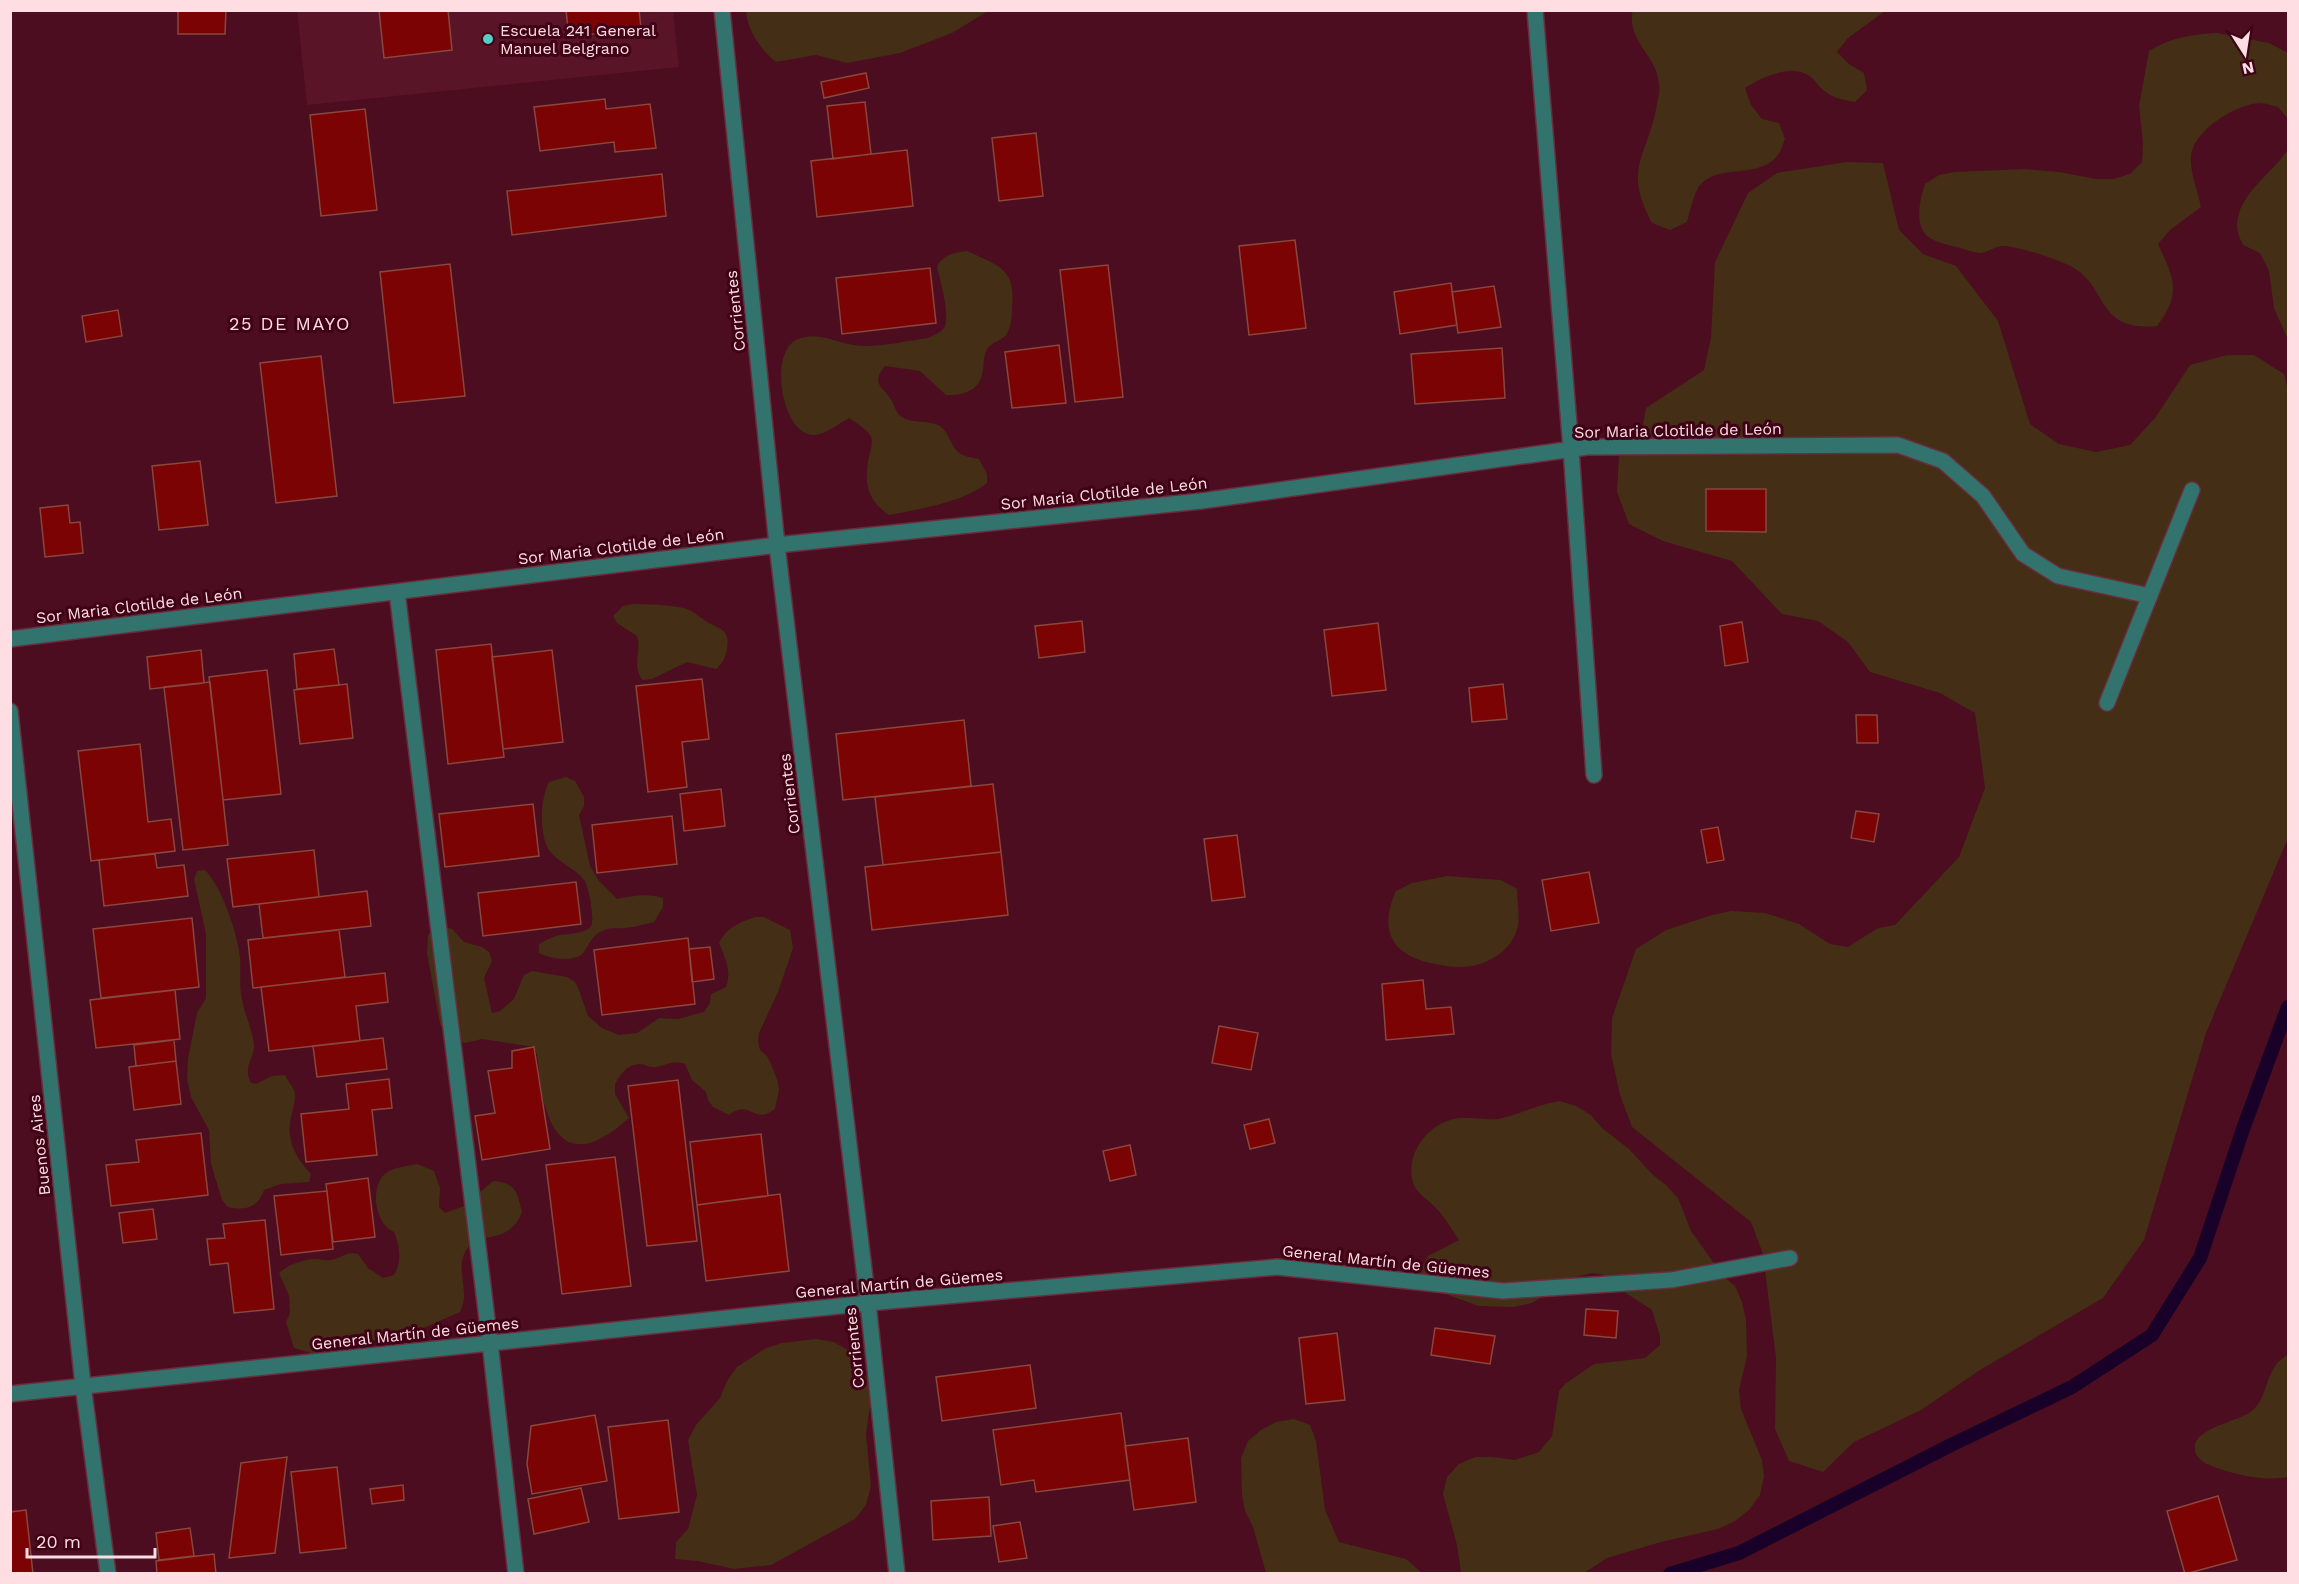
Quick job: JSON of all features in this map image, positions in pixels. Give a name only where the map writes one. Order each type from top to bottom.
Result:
[{"type":"street","name":"Corrientes","points":[[722,10],[777,545],[868,1303],[897,1574]]},
{"type":"street","points":[[1535,10],[1571,449],[1594,775]]},
{"type":"street","name":"Sor Maria Clotilde de León","points":[[10,639],[777,545],[1201,501],[1587,447],[1898,445],[1943,461],[1983,496],[2023,554],[2058,576],[2150,596]]},
{"type":"street","points":[[2107,703],[2192,490]]},
{"type":"street","points":[[397,592],[490,1343],[516,1574]]},
{"type":"street","name":"Buenos Aires","points":[[10,711],[83,1385],[108,1574]]},
{"type":"street","name":"General Martín de Güemes","points":[[10,1394],[868,1303],[1276,1267],[1503,1292],[1671,1280],[1790,1258]]},
{"type":"shaded area","points":[[746,10],[988,11],[952,33],[900,53],[847,63],[816,55],[776,62],[756,39],[749,25]]},
{"type":"shaded area","points":[[1633,10],[1885,11],[1848,38],[1837,52],[1849,64],[1864,73],[1867,90],[1855,102],[1832,96],[1811,77],[1795,71],[1768,76],[1745,88],[1751,105],[1762,119],[1779,123],[1785,139],[1780,152],[1768,163],[1758,168],[1724,173],[1704,181],[1695,194],[1687,222],[1670,230],[1652,223],[1643,204],[1639,188],[1640,162],[1653,122],[1659,88],[1658,75],[1634,31]]},
{"type":"shaded area","name":"Escuela 241 General Manuel Belgrano","points":[[297,11],[673,11],[679,67],[307,105]]},
{"type":"shaded area","points":[[2217,33],[2269,43],[2288,53],[2288,119],[2278,107],[2262,103],[2239,108],[2207,129],[2193,147],[2191,163],[2201,207],[2170,230],[2158,244],[2171,276],[2173,295],[2165,315],[2157,326],[2136,326],[2122,322],[2112,314],[2080,272],[2059,261],[2005,246],[1979,253],[1941,243],[1927,236],[1920,224],[1920,204],[1925,184],[1939,175],[1955,172],[2024,169],[2059,172],[2096,179],[2113,179],[2130,174],[2142,162],[2143,143],[2139,106],[2149,51],[2182,38]]},
{"type":"shaded area","points":[[2288,149],[2288,340],[2274,308],[2269,271],[2260,253],[2243,245],[2237,227],[2243,204],[2249,194]]},
{"type":"shaded area","points":[[1847,162],[1883,163],[1899,230],[1923,254],[1956,266],[1998,321],[2030,424],[2059,444],[2096,452],[2130,445],[2155,418],[2190,365],[2227,355],[2254,355],[2284,374],[2288,391],[2288,838],[2206,1033],[2144,1240],[2103,1298],[1980,1370],[1921,1410],[1854,1442],[1823,1472],[1789,1461],[1775,1429],[1776,1358],[1763,1254],[1751,1222],[1632,1127],[1620,1095],[1611,1054],[1612,1018],[1636,949],[1666,930],[1731,911],[1765,913],[1799,924],[1830,944],[1848,947],[1878,928],[1895,925],[1959,857],[1985,788],[1975,713],[1940,693],[1870,672],[1848,642],[1818,621],[1782,614],[1732,561],[1663,541],[1629,524],[1617,492],[1619,455],[1642,430],[1646,408],[1704,370],[1711,337],[1715,262],[1748,193],[1777,173]]},
{"type":"shaded area","points":[[967,251],[1003,270],[1008,276],[1013,295],[1009,329],[1004,337],[992,344],[986,351],[982,377],[979,382],[965,393],[946,395],[920,371],[885,366],[878,381],[902,417],[938,425],[945,431],[957,451],[965,456],[979,459],[987,474],[987,483],[953,500],[927,508],[889,515],[875,503],[868,489],[867,465],[872,446],[869,434],[849,418],[821,434],[812,435],[801,431],[786,406],[782,390],[783,359],[789,346],[798,339],[806,337],[822,337],[864,346],[928,338],[937,334],[944,328],[946,315],[937,267],[946,257]]},
{"type":"shaded area","points":[[634,604],[685,608],[722,630],[728,643],[722,662],[716,669],[687,662],[652,679],[643,680],[637,664],[637,636],[617,623],[613,616],[623,606]]},
{"type":"shaded area","points":[[566,777],[575,781],[584,797],[584,806],[579,815],[590,866],[599,881],[617,899],[657,896],[663,898],[663,907],[654,922],[629,928],[605,930],[594,937],[580,955],[563,959],[539,953],[539,944],[556,936],[584,931],[592,923],[586,883],[576,872],[552,854],[546,843],[542,826],[544,797],[549,782]]},
{"type":"shaded area","points":[[205,870],[223,899],[239,948],[241,995],[254,1044],[248,1067],[251,1083],[256,1084],[272,1076],[285,1075],[295,1093],[290,1125],[291,1141],[296,1155],[311,1174],[309,1182],[281,1184],[264,1190],[258,1201],[250,1207],[240,1209],[228,1207],[222,1200],[211,1164],[209,1130],[191,1097],[187,1079],[188,1059],[197,1013],[206,998],[206,934],[194,879],[197,871]]},
{"type":"shaded area","points":[[1447,876],[1501,880],[1517,889],[1519,913],[1515,936],[1503,951],[1486,962],[1468,967],[1435,964],[1408,955],[1393,939],[1389,930],[1388,918],[1396,891],[1412,883]]},
{"type":"shaded area","points":[[755,917],[764,917],[790,930],[793,948],[778,992],[759,1033],[760,1050],[771,1064],[779,1090],[775,1109],[768,1113],[762,1115],[742,1109],[729,1115],[713,1107],[706,1092],[692,1080],[685,1064],[675,1062],[651,1067],[636,1064],[625,1070],[615,1084],[615,1094],[629,1118],[595,1141],[581,1144],[570,1142],[560,1135],[551,1123],[540,1084],[534,1047],[482,1039],[465,1043],[448,1039],[440,1024],[427,953],[428,935],[435,928],[443,926],[452,929],[464,942],[482,947],[489,952],[492,961],[484,978],[492,1013],[500,1011],[514,999],[524,975],[532,971],[567,977],[575,982],[588,1016],[602,1028],[619,1035],[637,1033],[659,1018],[678,1019],[704,1012],[710,1003],[711,994],[726,987],[728,981],[727,965],[719,943],[725,933],[734,926]]},
{"type":"shaded area","points":[[1560,1101],[1576,1106],[1591,1115],[1602,1128],[1629,1149],[1653,1175],[1666,1185],[1678,1198],[1691,1231],[1723,1276],[1735,1286],[1746,1320],[1747,1356],[1739,1390],[1741,1409],[1762,1460],[1764,1476],[1760,1495],[1749,1510],[1735,1521],[1718,1529],[1661,1542],[1607,1558],[1584,1573],[1461,1573],[1457,1545],[1443,1494],[1447,1477],[1459,1464],[1475,1457],[1515,1460],[1539,1452],[1552,1436],[1559,1391],[1565,1384],[1594,1364],[1645,1358],[1660,1345],[1660,1336],[1652,1310],[1621,1290],[1609,1277],[1600,1274],[1591,1273],[1573,1278],[1532,1303],[1513,1307],[1478,1306],[1427,1287],[1420,1271],[1428,1256],[1459,1240],[1441,1213],[1420,1194],[1413,1183],[1412,1160],[1422,1140],[1439,1125],[1450,1120],[1498,1119]]},
{"type":"shaded area","points":[[417,1164],[434,1171],[440,1188],[439,1207],[445,1213],[464,1206],[493,1181],[511,1186],[519,1199],[522,1212],[510,1229],[502,1234],[473,1243],[464,1254],[462,1265],[464,1299],[460,1312],[419,1330],[391,1338],[352,1344],[335,1352],[318,1355],[294,1348],[286,1322],[290,1313],[289,1296],[279,1273],[301,1261],[328,1260],[353,1253],[358,1254],[368,1268],[383,1278],[394,1275],[399,1259],[398,1243],[394,1232],[387,1227],[378,1211],[376,1192],[378,1183],[389,1171]]},
{"type":"shaded area","points":[[816,1339],[834,1342],[849,1351],[868,1380],[871,1398],[866,1434],[871,1486],[866,1505],[855,1519],[771,1565],[734,1569],[698,1561],[675,1559],[676,1542],[688,1529],[697,1495],[688,1440],[696,1425],[720,1398],[727,1381],[737,1367],[766,1348],[782,1343]]},
{"type":"shaded area","points":[[2288,1354],[2288,1477],[2245,1476],[2216,1468],[2201,1460],[2195,1451],[2200,1436],[2255,1408],[2262,1398],[2275,1366]]},
{"type":"shaded area","points":[[1294,1419],[1310,1425],[1316,1441],[1325,1510],[1339,1542],[1406,1559],[1422,1573],[1266,1573],[1253,1527],[1245,1511],[1241,1458],[1248,1441],[1261,1430],[1276,1422]]},
{"type":"building","points":[[178,10],[226,10],[225,34],[178,34]]},
{"type":"building","points":[[379,10],[448,10],[452,50],[384,58]]},
{"type":"building","points":[[566,10],[639,10],[641,28],[569,37]]},
{"type":"building","points":[[866,73],[869,88],[824,98],[821,82]]},
{"type":"building","points":[[605,99],[606,109],[650,104],[656,148],[615,152],[614,142],[540,151],[534,107]]},
{"type":"building","points":[[865,102],[871,154],[833,159],[827,106]]},
{"type":"building","points":[[365,109],[377,210],[321,216],[310,115]]},
{"type":"building","points":[[1036,133],[1043,196],[999,201],[992,138]]},
{"type":"building","points":[[907,150],[913,206],[817,217],[811,161]]},
{"type":"building","points":[[662,174],[666,216],[512,235],[507,191]]},
{"type":"building","points":[[1295,240],[1306,328],[1249,335],[1239,246]]},
{"type":"building","points":[[450,264],[465,396],[394,403],[380,272]]},
{"type":"building","points":[[1108,265],[1123,397],[1075,402],[1060,270]]},
{"type":"building","points":[[930,268],[936,323],[842,334],[836,278]]},
{"type":"building","points":[[1451,283],[1457,325],[1400,334],[1394,292]]},
{"type":"building","points":[[1494,286],[1501,327],[1458,333],[1452,292]]},
{"type":"building","points":[[118,310],[122,336],[86,342],[82,316]]},
{"type":"building","points":[[1059,345],[1066,403],[1012,408],[1005,352]]},
{"type":"building","points":[[1502,348],[1505,398],[1415,404],[1411,354]]},
{"type":"building","points":[[321,356],[337,496],[276,503],[260,363]]},
{"type":"building","points":[[200,461],[208,525],[159,530],[152,466]]},
{"type":"building","points":[[1706,489],[1766,489],[1766,532],[1706,531]]},
{"type":"building","points":[[68,505],[70,523],[80,522],[83,553],[45,557],[40,508]]},
{"type":"building","points":[[1082,621],[1085,652],[1039,658],[1035,626]]},
{"type":"building","points":[[1742,622],[1748,662],[1725,666],[1720,626]]},
{"type":"building","points":[[1378,623],[1386,690],[1332,696],[1324,630]]},
{"type":"building","points":[[491,644],[504,757],[448,764],[436,650]]},
{"type":"building","points":[[334,649],[339,685],[297,689],[294,654]]},
{"type":"building","points":[[201,650],[204,683],[150,689],[147,657]]},
{"type":"building","points":[[552,650],[563,742],[503,749],[492,657]]},
{"type":"building","points":[[267,670],[281,794],[223,800],[209,677]]},
{"type":"building","points":[[702,679],[709,739],[682,742],[687,787],[648,792],[636,686]]},
{"type":"building","points":[[210,682],[228,845],[183,850],[164,687]]},
{"type":"building","points":[[347,684],[353,738],[300,744],[294,690]]},
{"type":"building","points":[[1503,684],[1507,719],[1472,722],[1469,688]]},
{"type":"building","points":[[1856,715],[1877,715],[1878,743],[1857,743]]},
{"type":"building","points":[[964,720],[971,786],[843,800],[836,734]]},
{"type":"building","points":[[140,744],[148,822],[171,819],[175,851],[91,861],[78,751]]},
{"type":"building","points":[[993,784],[1001,852],[883,865],[875,797]]},
{"type":"building","points":[[721,789],[725,826],[684,831],[680,794]]},
{"type":"building","points":[[533,804],[539,856],[445,867],[439,814]]},
{"type":"building","points":[[1856,811],[1879,814],[1874,842],[1851,838]]},
{"type":"building","points":[[672,816],[677,864],[597,873],[592,825]]},
{"type":"building","points":[[1718,827],[1724,860],[1707,863],[1701,830]]},
{"type":"building","points":[[1237,835],[1245,897],[1212,901],[1204,839]]},
{"type":"building","points":[[314,850],[319,897],[233,907],[227,859]]},
{"type":"building","points":[[1001,852],[1008,915],[872,930],[865,867]]},
{"type":"building","points":[[155,854],[157,868],[184,865],[188,896],[104,906],[99,860]]},
{"type":"building","points":[[1589,872],[1599,923],[1551,931],[1542,880]]},
{"type":"building","points":[[576,882],[581,924],[483,936],[478,893]]},
{"type":"building","points":[[367,891],[371,926],[263,938],[259,904]]},
{"type":"building","points":[[192,918],[199,987],[101,998],[93,929]]},
{"type":"building","points":[[339,930],[345,977],[253,988],[248,940]]},
{"type":"building","points":[[688,938],[695,1004],[602,1015],[594,950]]},
{"type":"building","points":[[710,947],[714,979],[692,982],[689,949]]},
{"type":"building","points":[[385,973],[388,1002],[356,1006],[360,1041],[269,1051],[261,987]]},
{"type":"building","points":[[1423,980],[1426,1009],[1451,1007],[1454,1034],[1386,1040],[1382,984]]},
{"type":"building","points":[[175,990],[180,1039],[96,1048],[90,1000]]},
{"type":"building","points":[[1219,1026],[1258,1033],[1251,1070],[1212,1063]]},
{"type":"building","points":[[383,1038],[387,1069],[317,1077],[313,1046]]},
{"type":"building","points":[[174,1040],[176,1061],[136,1066],[134,1045]]},
{"type":"building","points":[[534,1047],[550,1149],[482,1160],[475,1116],[495,1113],[488,1071],[512,1068],[512,1051]]},
{"type":"building","points":[[176,1061],[181,1104],[134,1110],[129,1067]]},
{"type":"building","points":[[389,1079],[392,1108],[372,1110],[377,1155],[306,1162],[301,1114],[349,1109],[346,1084]]},
{"type":"building","points":[[678,1080],[697,1241],[647,1246],[628,1086]]},
{"type":"building","points":[[1269,1119],[1275,1143],[1250,1149],[1244,1125]]},
{"type":"building","points":[[201,1133],[208,1195],[111,1206],[106,1165],[139,1162],[136,1140]]},
{"type":"building","points":[[761,1134],[768,1196],[697,1205],[690,1142]]},
{"type":"building","points":[[1130,1145],[1136,1175],[1110,1181],[1103,1151]]},
{"type":"building","points":[[615,1157],[631,1286],[562,1294],[546,1165]]},
{"type":"building","points":[[368,1178],[375,1237],[333,1242],[326,1184]]},
{"type":"building","points":[[327,1191],[333,1249],[281,1255],[274,1196]]},
{"type":"building","points":[[780,1194],[789,1271],[706,1281],[697,1205]]},
{"type":"building","points":[[153,1209],[157,1239],[123,1243],[119,1213]]},
{"type":"building","points":[[265,1220],[274,1309],[234,1313],[228,1263],[210,1265],[207,1239],[225,1238],[223,1224]]},
{"type":"building","points":[[1586,1309],[1618,1311],[1616,1338],[1584,1335]]},
{"type":"building","points":[[1435,1328],[1495,1336],[1490,1364],[1431,1355]]},
{"type":"building","points":[[1337,1333],[1345,1400],[1306,1404],[1299,1338]]},
{"type":"building","points":[[1030,1365],[1036,1408],[942,1421],[936,1377]]},
{"type":"building","points":[[1121,1413],[1130,1480],[1036,1492],[1034,1480],[1001,1485],[993,1430]]},
{"type":"building","points":[[595,1415],[607,1481],[532,1494],[527,1464],[531,1426]]},
{"type":"building","points":[[668,1420],[679,1512],[619,1519],[608,1427]]},
{"type":"building","points":[[1188,1438],[1196,1502],[1134,1510],[1125,1446]]},
{"type":"building","points":[[287,1457],[275,1553],[229,1558],[241,1463]]},
{"type":"building","points":[[337,1467],[346,1548],[300,1553],[291,1472]]},
{"type":"building","points":[[403,1485],[404,1500],[372,1504],[370,1489]]},
{"type":"building","points":[[581,1488],[589,1522],[534,1534],[528,1499]]},
{"type":"building","points":[[2218,1496],[2237,1560],[2185,1574],[2167,1511]]},
{"type":"building","points":[[989,1497],[991,1536],[933,1540],[931,1501]]},
{"type":"building","points":[[26,1510],[33,1574],[10,1574],[10,1512]]},
{"type":"building","points":[[1020,1522],[1027,1558],[999,1562],[993,1526]]},
{"type":"building","points":[[190,1528],[194,1556],[159,1560],[156,1533]]},
{"type":"building","points":[[214,1554],[216,1574],[157,1574],[156,1561]]},
{"type":"waterway","points":[[1670,1574],[1739,1553],[1953,1444],[2072,1387],[2152,1335],[2200,1258],[2243,1129],[2288,1007]]},
{"type":"place","name":"Escuela 241 General Manuel Belgrano","points":[[488,39]]},
{"type":"district","name":"25 DE MAYO","points":[[290,324]]}]
